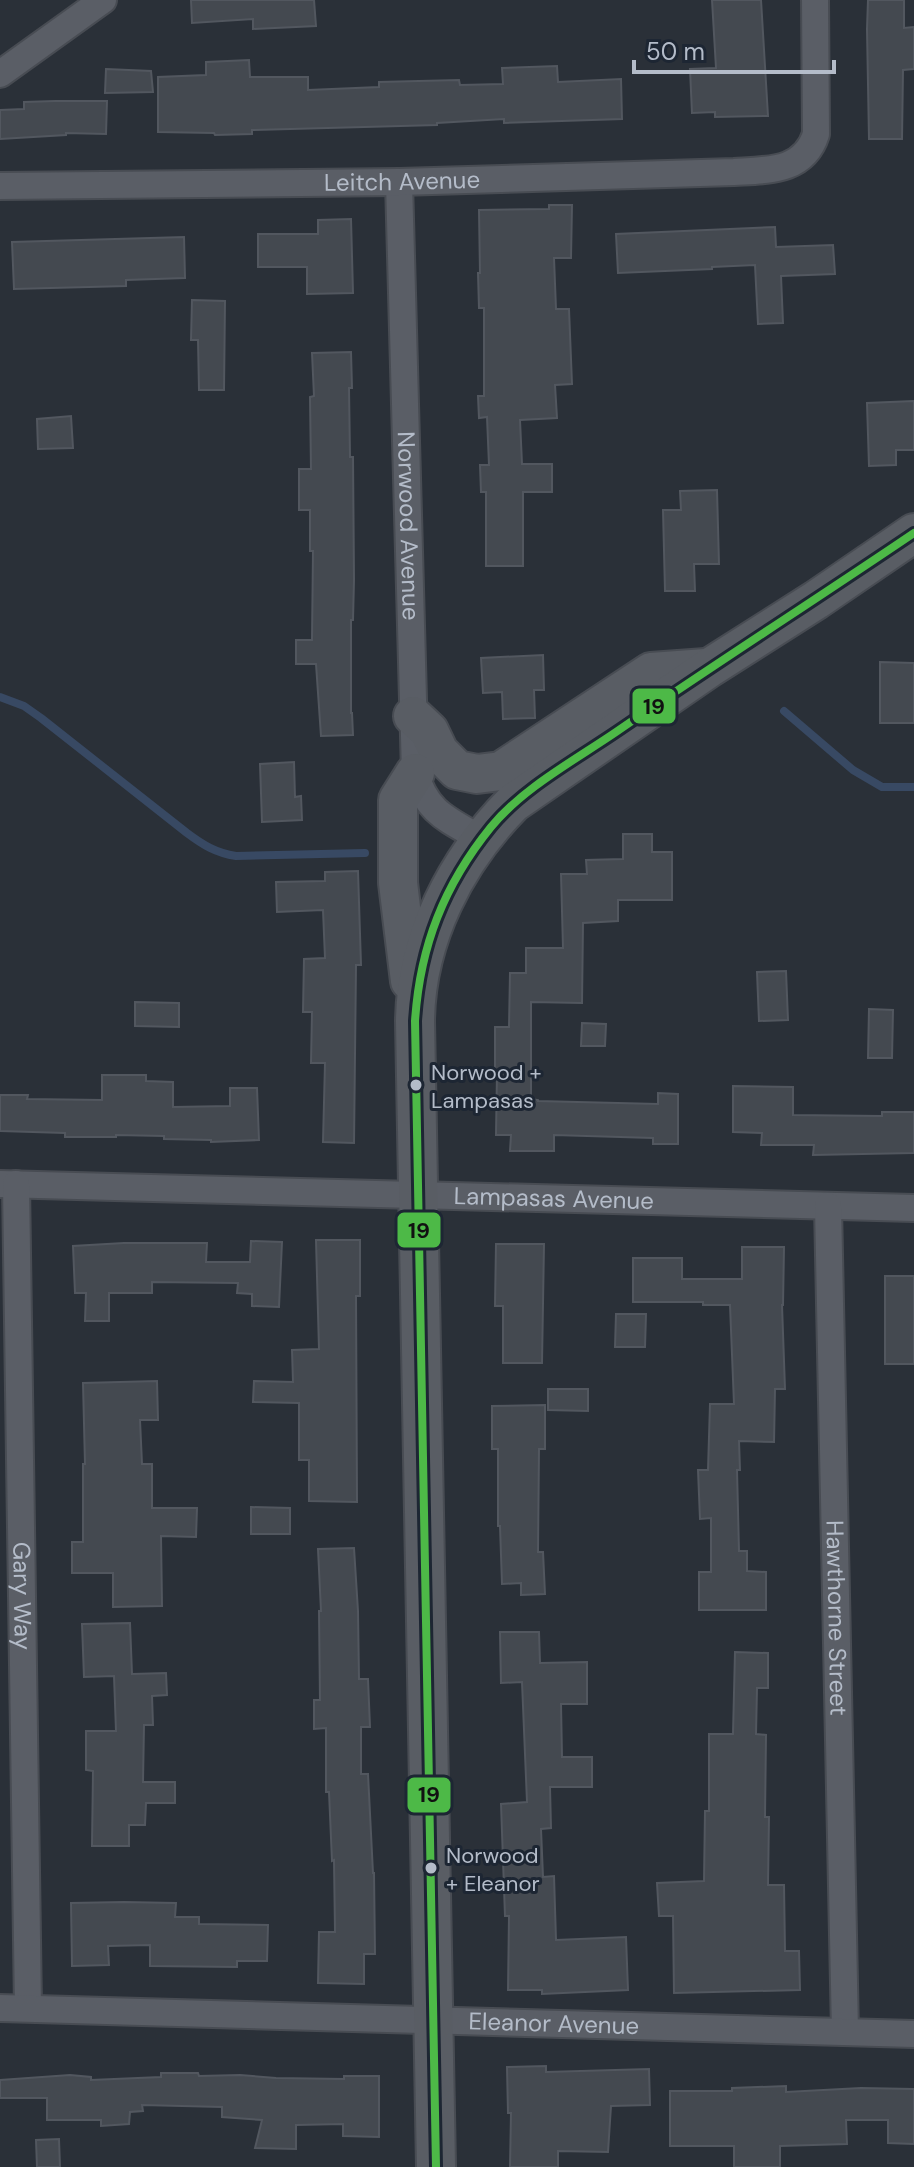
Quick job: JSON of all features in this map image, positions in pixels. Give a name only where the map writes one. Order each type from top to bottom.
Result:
[{"type":"main road","points":[[436,2167],[415,1021],[415,993],[434,922],[468,855],[513,803],[709,668],[914,533]]},
{"type":"main road","points":[[413,716],[429,731],[439,752],[457,770],[477,774],[501,771],[651,672],[709,668]]},
{"type":"main road","points":[[415,773],[398,800],[398,883],[415,1021]]},
{"type":"street","points":[[0,74],[103,0]]},
{"type":"street","name":"Leitch Avenue","points":[[0,186],[399,182],[780,168],[803,157],[816,134],[815,0]]},
{"type":"street","name":"Norwood Avenue","points":[[399,182],[415,773],[428,804],[441,816],[481,839]]},
{"type":"street","name":"Lampasas Avenue","points":[[8,1184],[914,1208]]},
{"type":"street","name":"Gary Way","points":[[8,1184],[28,2008]]},
{"type":"street","name":"Hawthorne Street","points":[[828,1206],[845,2032]]},
{"type":"street","name":"Eleanor Avenue","points":[[0,2008],[914,2034]]},
{"type":"building","points":[[191,0],[314,0],[316,26],[253,29],[253,19],[192,23]]},
{"type":"building","points":[[712,0],[761,0],[768,116],[715,117],[715,112],[692,113],[690,69],[716,68]]},
{"type":"building","points":[[868,0],[904,0],[904,28],[914,27],[914,69],[903,70],[902,139],[869,139]]},
{"type":"building","points":[[249,60],[250,77],[308,77],[308,90],[379,87],[379,82],[459,80],[460,85],[503,84],[502,68],[557,66],[558,82],[621,79],[622,119],[504,123],[504,119],[437,125],[252,130],[252,134],[158,132],[158,77],[206,75],[206,62]]},
{"type":"building","points":[[106,69],[151,71],[153,92],[105,93]]},
{"type":"building","points":[[107,101],[106,134],[66,133],[0,139],[0,110],[24,109],[24,102]]},
{"type":"building","points":[[549,205],[572,205],[571,258],[554,258],[556,309],[569,309],[572,384],[555,385],[557,418],[520,420],[522,464],[552,464],[552,492],[523,492],[523,566],[486,566],[486,492],[481,492],[480,465],[489,465],[487,417],[479,418],[478,396],[484,396],[484,308],[479,308],[478,273],[479,210],[549,209]]},
{"type":"building","points":[[351,219],[353,293],[307,294],[307,267],[258,267],[258,234],[318,234],[318,220]]},
{"type":"building","points":[[775,227],[776,247],[833,245],[835,274],[781,276],[783,323],[758,324],[755,265],[618,273],[616,234]]},
{"type":"building","points":[[184,237],[185,278],[126,280],[126,286],[14,289],[12,242]]},
{"type":"building","points":[[192,300],[225,301],[224,390],[199,390],[198,340],[191,340]]},
{"type":"building","points":[[351,352],[353,735],[321,736],[316,664],[296,664],[296,640],[312,640],[310,510],[299,510],[299,469],[311,469],[312,353]]},
{"type":"building","points":[[914,401],[914,450],[896,450],[896,465],[869,466],[867,403]]},
{"type":"building","points":[[71,416],[73,448],[38,449],[37,419]]},
{"type":"building","points":[[717,490],[719,564],[694,564],[695,591],[665,591],[663,510],[681,510],[680,491]]},
{"type":"building","points":[[543,655],[544,690],[534,690],[535,718],[503,719],[502,692],[483,693],[481,658]]},
{"type":"building","points":[[880,662],[914,663],[914,723],[880,723]]},
{"type":"building","points":[[294,762],[295,797],[301,796],[302,820],[262,822],[260,764]]},
{"type":"building","points":[[623,834],[652,834],[652,852],[672,852],[672,900],[618,900],[618,921],[583,923],[582,1003],[531,1002],[531,1099],[658,1104],[658,1093],[678,1094],[678,1144],[653,1144],[653,1138],[554,1135],[554,1151],[510,1151],[511,1135],[496,1135],[495,1027],[509,1027],[510,973],[526,973],[526,948],[563,948],[561,874],[587,874],[586,860],[623,859]]},
{"type":"building","points":[[358,871],[361,965],[356,965],[354,1143],[323,1142],[325,1063],[311,1063],[312,1012],[303,1012],[304,959],[325,958],[323,910],[277,912],[276,882],[325,881],[325,872]]},
{"type":"building","points":[[786,971],[788,1020],[759,1021],[757,972]]},
{"type":"building","points":[[135,1002],[179,1003],[179,1027],[135,1026]]},
{"type":"building","points":[[869,1009],[893,1010],[892,1058],[868,1058]]},
{"type":"building","points":[[582,1023],[606,1024],[605,1046],[581,1046]]},
{"type":"building","points":[[102,1075],[146,1075],[146,1081],[173,1082],[173,1107],[230,1106],[230,1088],[257,1088],[259,1140],[211,1142],[164,1139],[164,1136],[116,1135],[65,1137],[65,1133],[0,1131],[0,1095],[28,1095],[27,1099],[102,1100]]},
{"type":"building","points":[[733,1086],[793,1087],[793,1115],[882,1116],[882,1112],[914,1112],[914,1153],[813,1155],[814,1145],[761,1145],[762,1133],[733,1132]]},
{"type":"building","points":[[316,1240],[360,1240],[360,1296],[356,1296],[357,1502],[309,1501],[309,1460],[299,1460],[299,1403],[253,1402],[254,1381],[293,1382],[292,1350],[319,1349]]},
{"type":"building","points":[[251,1241],[282,1242],[279,1307],[252,1306],[252,1294],[237,1293],[238,1283],[152,1282],[152,1293],[109,1293],[109,1321],[85,1321],[86,1293],[75,1293],[73,1246],[207,1243],[206,1262],[250,1262]]},
{"type":"building","points":[[496,1244],[544,1244],[542,1363],[503,1363],[503,1306],[495,1306]]},
{"type":"building","points":[[742,1247],[784,1247],[782,1305],[785,1389],[775,1389],[774,1442],[739,1441],[740,1470],[737,1470],[739,1551],[747,1551],[747,1571],[766,1572],[766,1610],[699,1610],[699,1572],[711,1572],[711,1518],[700,1519],[698,1470],[708,1470],[710,1404],[734,1404],[730,1305],[633,1302],[633,1258],[682,1258],[682,1279],[742,1279]]},
{"type":"building","points":[[885,1276],[914,1276],[914,1364],[885,1364]]},
{"type":"building","points":[[616,1314],[646,1314],[645,1347],[615,1347]]},
{"type":"building","points":[[157,1381],[158,1420],[140,1420],[142,1464],[152,1464],[152,1508],[197,1508],[196,1537],[161,1536],[162,1606],[113,1607],[113,1573],[72,1573],[72,1542],[83,1542],[83,1383]]},
{"type":"building","points":[[548,1389],[588,1389],[588,1411],[548,1410]]},
{"type":"building","points":[[545,1405],[545,1449],[539,1449],[538,1552],[543,1552],[545,1594],[521,1595],[521,1583],[502,1584],[498,1449],[492,1449],[492,1406]]},
{"type":"building","points":[[251,1507],[290,1508],[290,1534],[251,1534]]},
{"type":"building","points":[[354,1548],[359,1679],[368,1679],[370,1727],[361,1727],[361,1774],[368,1774],[375,1954],[364,1954],[364,1984],[318,1983],[319,1932],[335,1932],[334,1860],[329,1792],[326,1792],[326,1728],[314,1729],[314,1700],[320,1700],[318,1549]]},
{"type":"building","points":[[130,1623],[132,1674],[166,1673],[167,1695],[152,1696],[153,1725],[144,1725],[143,1782],[175,1782],[175,1803],[146,1803],[145,1825],[129,1825],[129,1846],[92,1846],[93,1771],[86,1770],[86,1731],[116,1731],[114,1676],[84,1677],[82,1624]]},
{"type":"building","points":[[500,1632],[539,1632],[540,1663],[587,1662],[587,1704],[561,1704],[562,1757],[592,1757],[592,1787],[550,1787],[551,1828],[541,1829],[543,1877],[554,1876],[556,1940],[626,1937],[628,1990],[542,1994],[542,1990],[508,1990],[509,1916],[505,1916],[501,1804],[527,1802],[522,1682],[501,1683]]},
{"type":"building","points":[[735,1652],[768,1653],[768,1688],[757,1688],[756,1734],[766,1735],[768,1885],[784,1885],[785,1951],[799,1951],[800,1990],[674,1993],[673,1916],[659,1916],[657,1883],[704,1881],[705,1811],[709,1811],[709,1734],[733,1734]]},
{"type":"building","points":[[71,1903],[176,1903],[175,1917],[199,1917],[199,1924],[268,1925],[267,1961],[237,1961],[237,1967],[150,1966],[150,1945],[108,1946],[109,1965],[72,1966]]},
{"type":"building","points":[[546,2066],[546,2072],[649,2069],[650,2105],[611,2106],[608,2152],[558,2151],[558,2167],[510,2167],[511,2113],[508,2113],[507,2067]]},
{"type":"building","points":[[161,2073],[344,2079],[344,2076],[379,2076],[379,2137],[343,2136],[343,2124],[296,2125],[296,2149],[255,2148],[262,2120],[222,2117],[222,2107],[142,2105],[143,2111],[130,2112],[129,2124],[101,2126],[101,2120],[47,2120],[47,2098],[0,2098],[0,2080],[70,2075],[91,2077],[91,2080],[161,2077]]},
{"type":"building","points":[[786,2086],[786,2092],[914,2089],[914,2144],[888,2143],[888,2120],[846,2120],[847,2144],[780,2146],[780,2167],[734,2167],[734,2146],[670,2146],[670,2091],[732,2091],[732,2088]]},
{"type":"building","points":[[59,2139],[60,2167],[37,2167],[36,2140]]},
{"type":"waterway","points":[[0,697],[24,706],[41,718],[187,833],[216,851],[236,856],[365,853]]},
{"type":"waterway","points":[[784,711],[853,770],[882,787],[914,787]]},
{"type":"transit line","name":"19","points":[[436,2167],[415,1021],[422,967],[429,942],[460,871],[491,827],[518,800],[567,764],[914,533]]},
{"type":"place","name":"Norwood + Lampasas","points":[[416,1085]]},
{"type":"place","name":"Norwood + Eleanor","points":[[431,1868]]}]
